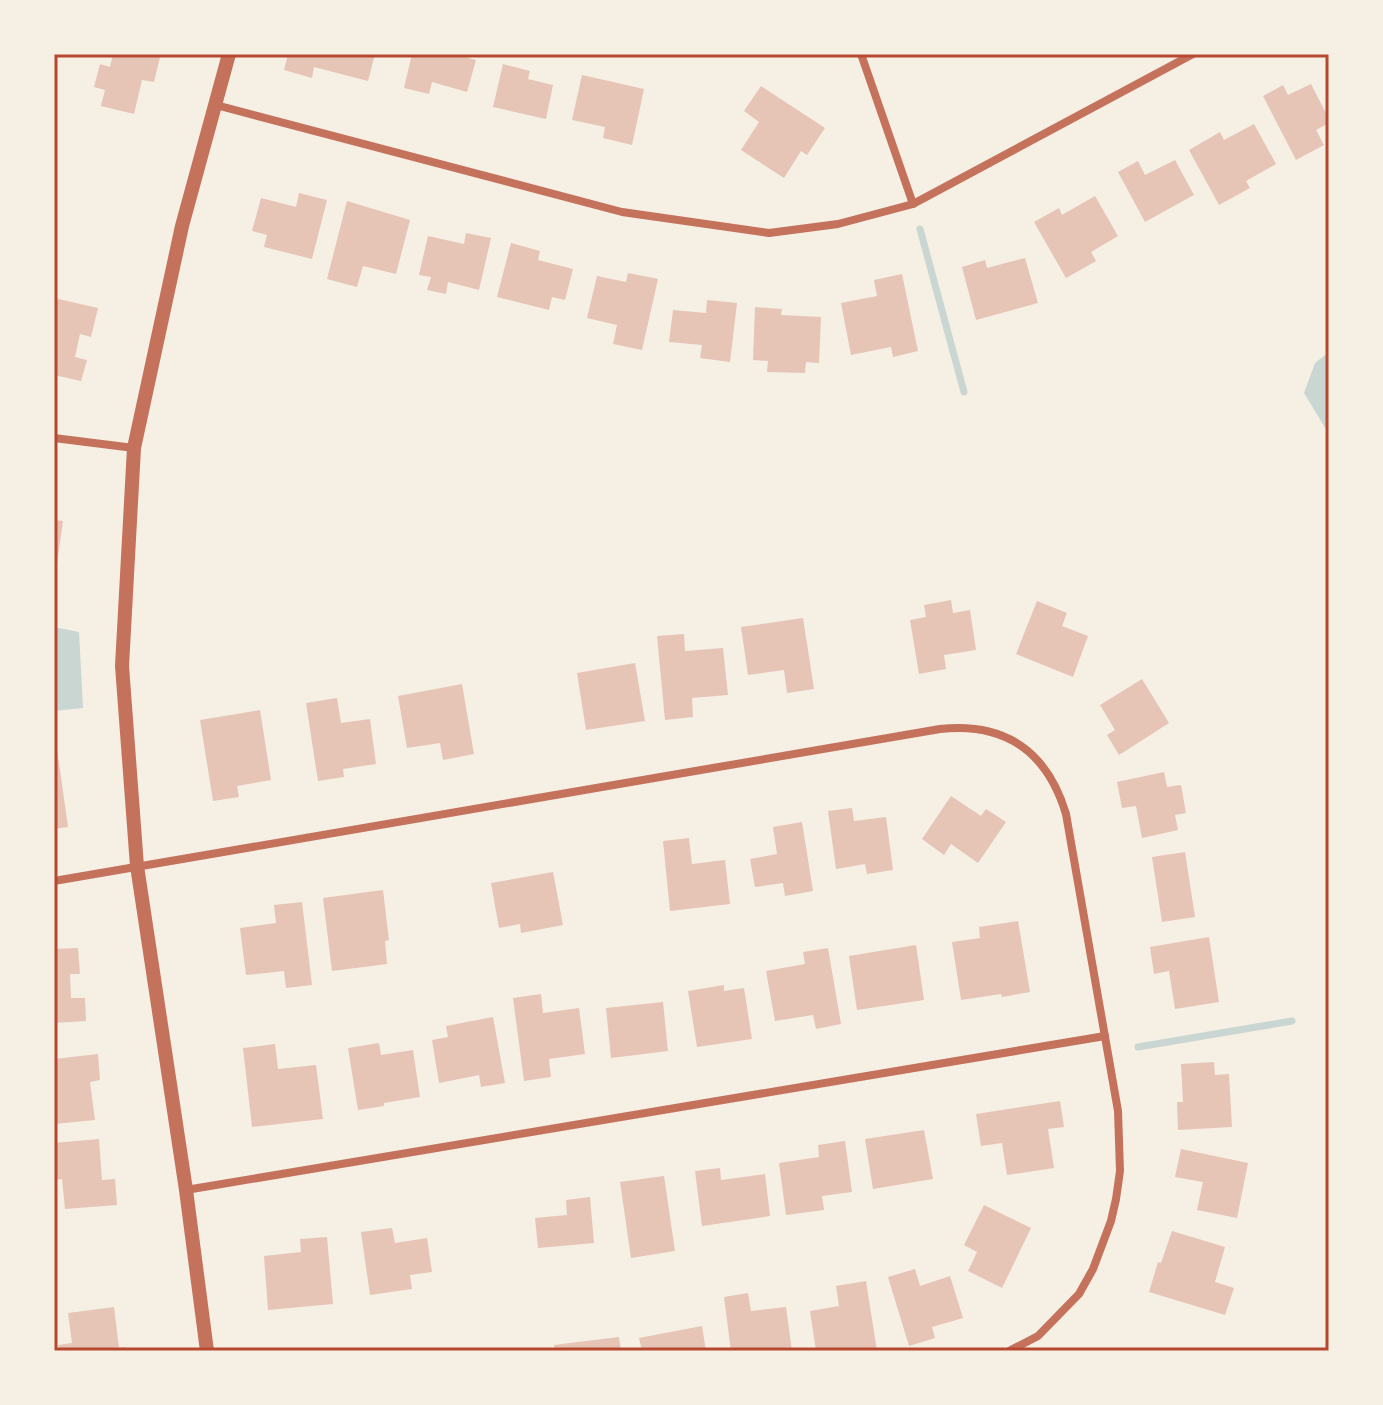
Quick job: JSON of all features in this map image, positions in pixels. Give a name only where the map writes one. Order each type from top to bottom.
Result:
[{"type":"street","points":[[207,1351],[137,866],[122,666],[134,448],[182,226],[229,54]]},
{"type":"street","points":[[861,54],[913,204]]},
{"type":"street","points":[[216,105],[622,212],[769,233],[838,224],[913,204],[1193,54]]},
{"type":"street","points":[[54,438],[134,448]]},
{"type":"street","points":[[54,881],[960,726],[980,728],[1009,739],[1034,756],[1050,775],[1066,814],[1118,1111],[1120,1145],[1120,1171],[1111,1221],[1093,1269],[1079,1294],[1038,1336],[1009,1351]]},
{"type":"street","points":[[186,1190],[1105,1036]]},
{"type":"shaded area","points":[[1329,352],[1329,434],[1304,393],[1315,363]]},
{"type":"shaded area","points":[[54,627],[79,632],[83,708],[54,711]]},
{"type":"building","points":[[113,54],[160,57],[154,82],[142,80],[134,114],[101,106],[105,90],[94,87],[100,64],[110,67]]},
{"type":"building","points":[[288,54],[375,54],[368,81],[314,67],[312,78],[284,70]]},
{"type":"building","points":[[412,54],[454,54],[476,60],[467,92],[432,82],[429,94],[404,88]]},
{"type":"building","points":[[503,64],[530,71],[528,79],[553,85],[546,119],[493,107]]},
{"type":"building","points":[[582,75],[644,89],[632,145],[603,138],[605,127],[572,120]]},
{"type":"building","points":[[1311,84],[1329,123],[1316,130],[1324,145],[1296,160],[1263,96],[1283,85],[1288,95]]},
{"type":"building","points":[[761,86],[825,128],[807,155],[801,151],[784,178],[741,150],[759,122],[744,111]]},
{"type":"building","points":[[1254,124],[1276,164],[1246,181],[1250,188],[1219,205],[1189,150],[1220,132],[1224,140]]},
{"type":"building","points":[[1175,160],[1194,195],[1145,222],[1118,172],[1138,161],[1145,175]]},
{"type":"building","points":[[299,193],[327,200],[312,259],[264,247],[267,235],[252,231],[261,198],[296,207]]},
{"type":"building","points":[[1095,196],[1118,236],[1091,252],[1096,261],[1066,278],[1034,222],[1059,208],[1062,215]]},
{"type":"building","points":[[347,201],[410,220],[396,274],[363,266],[357,287],[327,279]]},
{"type":"building","points":[[466,233],[491,238],[479,290],[448,282],[446,294],[427,290],[431,277],[419,275],[428,236],[464,244]]},
{"type":"building","points":[[511,243],[540,251],[538,260],[573,269],[565,300],[552,297],[549,310],[497,297]]},
{"type":"building","points":[[1025,258],[1038,303],[976,320],[962,267],[985,260],[987,268]]},
{"type":"building","points":[[628,273],[658,279],[642,350],[613,344],[617,325],[587,318],[597,276],[626,282]]},
{"type":"building","points":[[902,274],[918,351],[893,357],[891,347],[851,355],[841,303],[877,296],[874,280]]},
{"type":"building","points":[[54,298],[98,308],[91,337],[80,334],[75,357],[87,360],[81,381],[54,375]]},
{"type":"building","points":[[707,300],[737,303],[730,362],[700,358],[702,345],[669,342],[673,310],[706,313]]},
{"type":"building","points":[[755,307],[782,309],[781,315],[821,317],[819,363],[806,362],[805,373],[767,372],[768,361],[753,360]]},
{"type":"building","points":[[54,520],[63,521],[56,571],[54,571]]},
{"type":"building","points":[[951,600],[953,613],[970,610],[976,650],[944,655],[946,669],[919,674],[910,620],[926,617],[924,605]]},
{"type":"building","points":[[1037,601],[1067,613],[1062,626],[1088,636],[1073,677],[1016,654]]},
{"type":"building","points":[[803,618],[814,689],[787,693],[784,670],[748,675],[741,627]]},
{"type":"building","points":[[684,634],[685,651],[723,648],[728,695],[692,698],[693,717],[665,720],[657,636]]},
{"type":"building","points":[[635,663],[645,721],[586,730],[577,673]]},
{"type":"building","points":[[1142,679],[1169,723],[1119,755],[1107,735],[1115,730],[1100,705]]},
{"type":"building","points":[[462,684],[474,754],[443,760],[440,743],[407,748],[398,696]]},
{"type":"building","points":[[337,698],[341,723],[370,719],[376,764],[343,769],[344,777],[318,781],[306,703]]},
{"type":"building","points":[[260,710],[271,780],[237,786],[239,797],[213,801],[200,720]]},
{"type":"building","points":[[54,742],[68,827],[54,829]]},
{"type":"building","points":[[1164,772],[1167,787],[1181,785],[1186,813],[1175,815],[1178,830],[1142,838],[1136,806],[1122,808],[1117,782]]},
{"type":"building","points":[[951,796],[981,816],[986,809],[1006,822],[978,863],[951,844],[944,855],[922,839]]},
{"type":"building","points":[[852,808],[854,821],[886,817],[893,870],[867,874],[865,864],[836,869],[828,811]]},
{"type":"building","points":[[802,822],[813,891],[785,896],[783,883],[755,887],[750,859],[777,854],[773,827]]},
{"type":"building","points":[[689,838],[692,864],[725,860],[730,904],[670,911],[663,841]]},
{"type":"building","points":[[1185,852],[1195,917],[1162,922],[1152,857]]},
{"type":"building","points":[[553,872],[563,925],[521,933],[520,924],[499,928],[491,883]]},
{"type":"building","points":[[383,890],[389,940],[385,941],[387,964],[332,971],[323,898]]},
{"type":"building","points":[[302,902],[312,985],[286,988],[284,971],[246,975],[240,928],[276,923],[274,905]]},
{"type":"building","points":[[1018,921],[1030,992],[961,1000],[952,942],[980,938],[979,927]]},
{"type":"building","points":[[1209,937],[1219,1002],[1175,1009],[1169,971],[1154,974],[1150,947]]},
{"type":"building","points":[[916,945],[924,1000],[857,1010],[849,956]]},
{"type":"building","points":[[78,948],[80,974],[70,974],[71,998],[85,998],[86,1021],[54,1023],[54,949]]},
{"type":"building","points":[[828,948],[841,1024],[816,1029],[813,1015],[775,1021],[766,971],[805,964],[803,952]]},
{"type":"building","points":[[724,985],[724,991],[744,988],[752,1039],[697,1047],[688,991]]},
{"type":"building","points":[[541,994],[543,1013],[579,1008],[585,1054],[549,1059],[551,1077],[524,1081],[513,998]]},
{"type":"building","points":[[663,1002],[668,1051],[611,1058],[606,1008]]},
{"type":"building","points":[[493,1017],[505,1083],[481,1087],[479,1075],[439,1083],[432,1040],[448,1037],[446,1026]]},
{"type":"building","points":[[379,1043],[381,1055],[413,1050],[420,1097],[358,1110],[348,1048]]},
{"type":"building","points":[[275,1044],[278,1069],[316,1065],[323,1119],[252,1127],[243,1048]]},
{"type":"building","points":[[98,1054],[100,1080],[90,1082],[95,1120],[54,1124],[54,1059]]},
{"type":"building","points":[[1214,1062],[1215,1075],[1229,1074],[1232,1127],[1178,1130],[1177,1102],[1183,1102],[1181,1064]]},
{"type":"building","points":[[1060,1101],[1064,1127],[1048,1129],[1054,1168],[1007,1175],[1002,1143],[981,1146],[976,1114]]},
{"type":"building","points":[[924,1130],[933,1179],[873,1189],[865,1139]]},
{"type":"building","points":[[99,1139],[102,1180],[115,1179],[117,1205],[65,1209],[62,1179],[54,1180],[54,1143]]},
{"type":"building","points":[[845,1141],[852,1192],[822,1196],[824,1210],[786,1215],[779,1163],[819,1157],[818,1145]]},
{"type":"building","points":[[1181,1149],[1248,1163],[1237,1218],[1197,1210],[1203,1182],[1175,1177]]},
{"type":"building","points":[[720,1168],[721,1180],[765,1174],[770,1216],[702,1226],[695,1171]]},
{"type":"building","points":[[664,1176],[675,1251],[631,1258],[620,1182]]},
{"type":"building","points":[[590,1197],[594,1243],[538,1248],[535,1218],[567,1215],[566,1200]]},
{"type":"building","points":[[984,1205],[1031,1228],[1002,1288],[968,1271],[977,1252],[964,1245]]},
{"type":"building","points":[[392,1228],[395,1243],[427,1238],[432,1272],[410,1275],[412,1289],[370,1295],[361,1232]]},
{"type":"building","points":[[1172,1231],[1225,1247],[1215,1282],[1234,1288],[1225,1315],[1149,1292]]},
{"type":"building","points":[[327,1237],[333,1304],[268,1310],[264,1256],[301,1252],[300,1239]]},
{"type":"building","points":[[915,1269],[920,1286],[950,1276],[963,1318],[932,1327],[935,1338],[909,1346],[888,1277]]},
{"type":"building","points":[[866,1281],[877,1351],[816,1351],[810,1311],[839,1306],[836,1286]]},
{"type":"building","points":[[748,1293],[751,1311],[786,1307],[792,1351],[731,1351],[724,1297]]},
{"type":"building","points":[[114,1307],[119,1348],[125,1347],[126,1351],[59,1351],[58,1345],[72,1343],[68,1313]]},
{"type":"building","points":[[702,1326],[706,1351],[642,1351],[639,1338]]},
{"type":"building","points":[[619,1337],[621,1351],[555,1351],[554,1345]]},
{"type":"waterway","points":[[920,229],[964,392]]},
{"type":"waterway","points":[[1138,1047],[1292,1021]]}]
